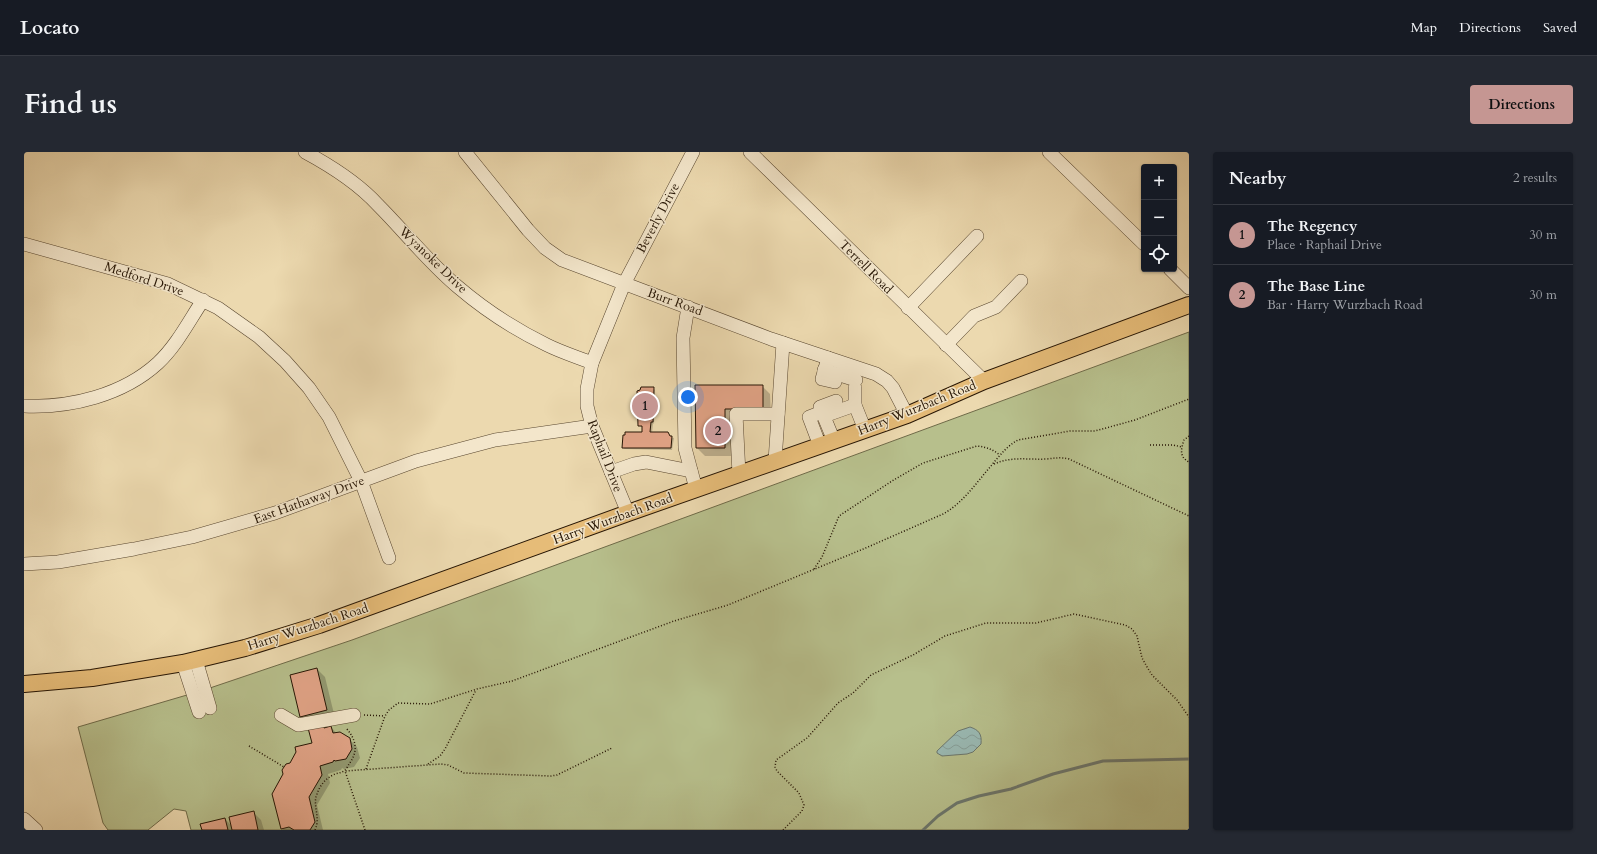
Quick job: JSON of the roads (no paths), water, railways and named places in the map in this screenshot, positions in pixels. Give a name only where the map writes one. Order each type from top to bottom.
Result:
[{"type":"main road","name":"Harry Wurzbach Road","points":[[24,684],[92,678],[189,661],[245,648],[319,625],[628,513],[907,415],[984,381],[1189,305]]},
{"type":"street","name":"Wyanoke Drive","points":[[305,152],[325,163],[378,204],[427,257],[459,288],[518,330],[548,346],[592,363]]},
{"type":"street","name":"Burr Road","points":[[465,152],[528,230],[545,248],[562,260],[828,358],[848,389],[876,374],[887,381],[893,388],[907,415]]},
{"type":"street","name":"Beverly Drive","points":[[624,284],[693,152]]},
{"type":"street","name":"Terrell Road","points":[[750,152],[984,381]]},
{"type":"street","points":[[1049,152],[1141,241]]},
{"type":"street","points":[[908,308],[977,236]]},
{"type":"street","name":"Medford Drive","points":[[24,244],[168,284],[218,308],[259,337],[285,361],[304,382],[330,417],[361,481],[389,558]]},
{"type":"street","points":[[1173,272],[1189,288]]},
{"type":"street","points":[[946,345],[974,316],[996,307],[1021,281]]},
{"type":"street","name":"Raphail Drive","points":[[624,284],[592,363],[587,389],[587,406],[592,426],[628,513]]},
{"type":"street","points":[[24,406],[54,405],[88,400],[118,389],[148,371],[159,362],[178,339],[203,300]]},
{"type":"street","points":[[688,307],[684,338],[685,448],[696,490]]},
{"type":"street","points":[[775,461],[784,343]]},
{"type":"street","points":[[828,358],[822,379],[848,389]]},
{"type":"street","points":[[824,370],[848,389],[865,430]]},
{"type":"street","points":[[827,443],[809,417],[823,414],[848,389]]},
{"type":"street","points":[[823,414],[820,407],[848,389]]},
{"type":"street","points":[[739,474],[736,414],[778,414]]},
{"type":"street","name":"East Hathaway Drive","points":[[24,564],[65,561],[134,550],[192,538],[275,513],[416,461],[495,440],[592,426]]},
{"type":"street","points":[[611,472],[634,464],[646,462],[691,471]]},
{"type":"street","points":[[189,661],[204,710]]},
{"type":"street","points":[[281,715],[298,725],[354,715]]},
{"type":"street","points":[[25,821],[36,830]]},
{"type":"water","points":[[970,727],[978,731],[981,738],[981,744],[973,752],[967,754],[942,756],[937,753],[937,751],[958,731]]},
{"type":"waterway","points":[[923,830],[938,816],[957,803],[979,796],[1011,789],[1053,774],[1103,761],[1189,759]]},
{"type":"place","name":"The Regency","points":[[645,406]]},
{"type":"place","name":"The Base Line","points":[[718,431]]}]
